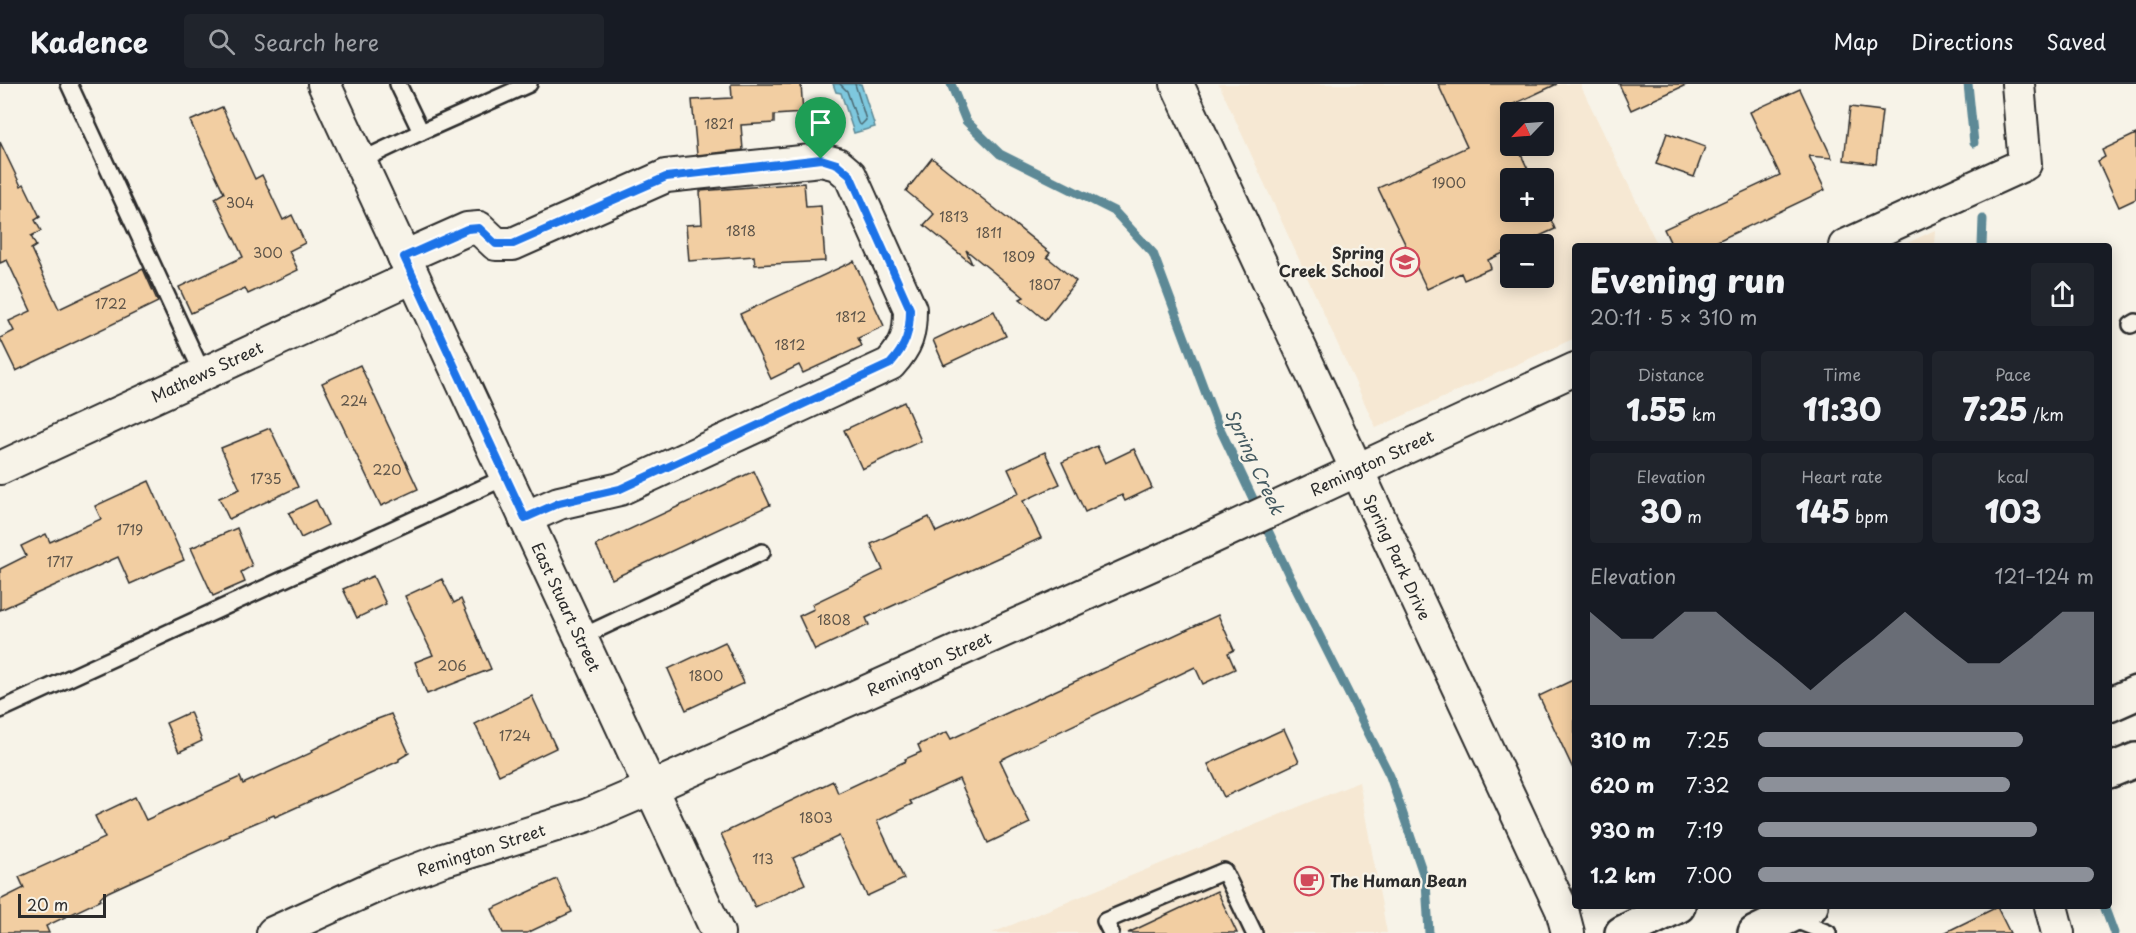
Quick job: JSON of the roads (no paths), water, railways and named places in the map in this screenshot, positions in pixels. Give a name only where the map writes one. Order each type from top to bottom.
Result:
[{"type":"highway","points":[[2112,704],[2136,693]]},
{"type":"highway","points":[[2112,770],[2136,760]]},
{"type":"highway","points":[[1622,933],[1672,909]]},
{"type":"highway","points":[[1755,933],[1799,912]]},
{"type":"street","name":"East Stuart Street","points":[[324,84],[718,933]]},
{"type":"street","name":"Spring Park Drive","points":[[1177,84],[1560,905],[1568,933]]},
{"type":"street","points":[[1852,243],[2025,164],[2018,84]]},
{"type":"street","name":"Mathews Street","points":[[0,468],[203,374],[409,267],[467,229],[479,228],[496,244],[513,244],[666,177],[821,159],[837,164],[850,175],[910,309],[910,328],[904,348],[890,364],[620,489],[559,503],[525,518]]},
{"type":"street","name":"Remington Street","points":[[280,932],[395,878],[443,860],[588,815],[651,788],[1211,538],[1572,370]]},
{"type":"street","points":[[2052,909],[2058,933]]},
{"type":"lane","points":[[69,84],[203,374]]},
{"type":"lane","points":[[398,84],[421,132]]},
{"type":"lane","points":[[360,161],[529,84]]},
{"type":"lane","points":[[0,710],[506,477]]},
{"type":"lane","points":[[581,637],[762,552]]},
{"type":"lane","points":[[1111,933],[1106,921],[1224,871],[1254,933]]},
{"type":"lane","points":[[1799,912],[1828,933]]},
{"type":"water","points":[[833,84],[861,84],[875,127],[854,133],[841,93],[836,92]]},
{"type":"waterway","name":"Spring Creek","points":[[951,84],[966,121],[1000,154],[1114,211],[1153,253],[1215,418],[1288,573],[1390,776],[1426,882],[1429,933]]},
{"type":"waterway","points":[[1968,84],[1974,143]]},
{"type":"waterway","points":[[1982,243],[1983,219]]},
{"type":"waterway","points":[[2105,909],[2114,933]]},
{"type":"place","name":"Spring Creek School","points":[[1405,262]]},
{"type":"place","name":"The Human Bean","points":[[1309,881]]}]
